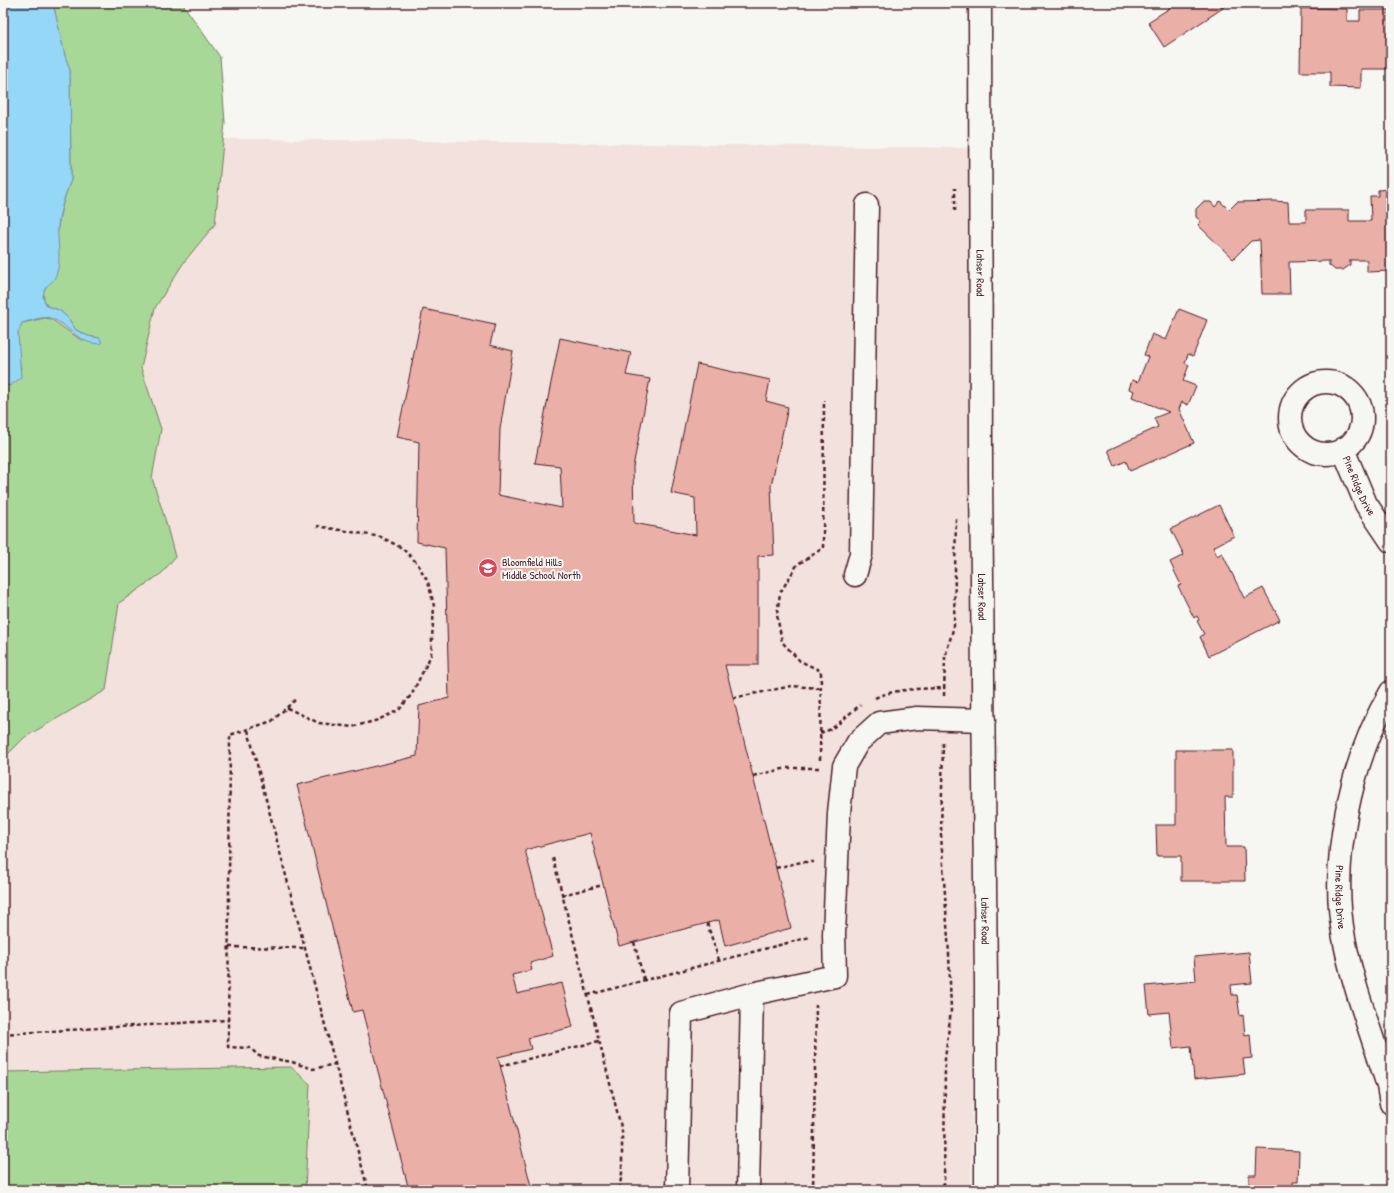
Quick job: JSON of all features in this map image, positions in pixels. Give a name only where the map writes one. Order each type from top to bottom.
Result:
[{"type":"street","name":"Lahser Road","points":[[980,3],[981,477],[986,975],[986,1190]]},
{"type":"street","points":[[855,575],[861,554],[866,205]]},
{"type":"street","name":"Pine Ridge Drive","points":[[1343,450],[1366,504],[1391,541]]},
{"type":"street","name":"Pine Ridge Drive","points":[[1391,692],[1371,732],[1352,791],[1344,836],[1340,887],[1341,921],[1348,957],[1388,1086],[1391,1103]]},
{"type":"street","points":[[677,1190],[681,1013],[752,994],[835,976],[834,935],[838,813],[844,766],[858,742],[879,723],[917,718],[984,720]]},
{"type":"street","points":[[748,1190],[752,994]]},
{"type":"path","points":[[820,776],[821,671],[800,661],[782,642],[777,615],[780,593],[797,565],[823,548],[824,400]]},
{"type":"path","points":[[287,708],[320,723],[352,727],[378,720],[399,710],[412,694],[431,655],[434,606],[428,582],[417,563],[402,548],[381,537],[317,526]]},
{"type":"path","points":[[733,698],[792,686],[821,688]]},
{"type":"path","points":[[295,700],[272,720],[248,730],[230,735],[228,1047],[250,1048],[259,1056],[292,1062],[313,1070],[335,1064]]},
{"type":"path","points":[[248,730],[368,1190]]},
{"type":"path","points":[[753,776],[787,768],[820,768]]},
{"type":"path","points":[[553,858],[622,1131],[622,1173],[619,1190]]},
{"type":"path","points":[[776,868],[800,862],[818,862]]},
{"type":"path","points":[[562,895],[603,885]]},
{"type":"path","points":[[707,923],[719,960]]},
{"type":"path","points":[[588,995],[719,960],[817,936]]},
{"type":"path","points":[[634,942],[644,980]]},
{"type":"path","points":[[229,948],[305,948]]},
{"type":"path","points":[[813,1190],[817,980]]},
{"type":"path","points":[[3,1034],[228,1020]]},
{"type":"path","points":[[500,1066],[599,1041]]},
{"type":"shaded area","name":"Bloomfield Hills Middle School North","points":[[3,136],[974,148],[974,988],[971,1190],[3,1190]]},
{"type":"green space","points":[[53,3],[182,3],[220,57],[225,122],[215,224],[184,262],[155,308],[141,368],[161,429],[152,478],[175,557],[162,573],[119,603],[106,690],[25,737],[3,759],[3,386],[11,385],[21,369],[17,339],[22,323],[45,318],[51,319],[81,340],[100,338],[88,336],[76,330],[68,318],[59,310],[47,306],[43,294],[44,290],[56,274],[59,222],[63,203],[71,180],[70,70],[65,56]]},
{"type":"green space","points":[[291,1067],[310,1084],[305,1190],[3,1190],[3,1072]]},
{"type":"water","points":[[3,3],[53,3],[65,56],[70,70],[71,180],[59,222],[58,270],[52,281],[46,287],[43,298],[47,306],[59,310],[68,318],[76,330],[88,336],[100,338],[102,343],[87,342],[57,321],[50,318],[40,318],[22,323],[18,333],[21,378],[11,385],[3,386]]},
{"type":"building","points":[[783,3],[805,3],[805,5],[783,5]]},
{"type":"building","points":[[822,3],[848,3],[848,5],[822,5]]},
{"type":"building","points":[[1167,3],[1220,3],[1223,8],[1164,47],[1148,22],[1170,8]]},
{"type":"building","points":[[1301,8],[1347,9],[1347,21],[1360,21],[1360,10],[1391,10],[1391,69],[1361,69],[1361,88],[1330,87],[1330,72],[1300,72]]},
{"type":"building","points":[[1391,189],[1391,271],[1367,272],[1367,260],[1350,260],[1350,265],[1343,270],[1335,270],[1329,265],[1329,261],[1289,262],[1290,294],[1262,294],[1260,240],[1251,241],[1233,259],[1198,225],[1201,221],[1196,217],[1196,209],[1203,202],[1211,202],[1215,207],[1220,201],[1229,210],[1237,202],[1274,201],[1288,202],[1289,222],[1306,222],[1306,210],[1349,210],[1349,221],[1371,221],[1370,196],[1378,196],[1378,190]]},
{"type":"building","points":[[423,309],[495,324],[490,345],[513,351],[500,429],[498,495],[562,508],[560,466],[535,463],[560,338],[631,353],[626,375],[650,379],[633,467],[634,523],[696,535],[695,498],[671,493],[697,364],[770,380],[766,401],[788,407],[771,486],[774,555],[758,556],[758,665],[725,665],[791,928],[725,946],[719,920],[619,946],[590,833],[525,850],[553,956],[530,963],[532,970],[512,975],[517,994],[562,983],[573,1027],[528,1038],[531,1049],[498,1057],[532,1190],[409,1190],[362,1010],[353,1012],[297,785],[417,756],[419,706],[449,698],[445,548],[417,542],[419,442],[397,437]]},
{"type":"building","points":[[1179,309],[1207,320],[1193,356],[1188,354],[1185,363],[1189,365],[1183,381],[1196,386],[1188,405],[1182,402],[1179,409],[1194,443],[1130,471],[1126,461],[1115,466],[1108,450],[1158,427],[1154,418],[1169,412],[1132,397],[1134,391],[1129,389],[1132,380],[1138,382],[1148,357],[1144,355],[1152,334],[1166,340]]},
{"type":"building","points":[[1219,505],[1234,536],[1213,547],[1217,556],[1222,553],[1244,598],[1263,588],[1280,620],[1209,656],[1200,637],[1204,634],[1197,621],[1199,620],[1197,616],[1194,618],[1178,586],[1181,585],[1170,562],[1184,555],[1171,529]]},
{"type":"building","points":[[1176,750],[1233,750],[1233,797],[1225,797],[1226,847],[1244,847],[1245,881],[1181,881],[1181,856],[1157,856],[1156,825],[1176,825]]},
{"type":"building","points":[[1249,952],[1252,983],[1231,985],[1232,995],[1237,995],[1240,1016],[1243,1015],[1245,1035],[1250,1034],[1252,1058],[1243,1059],[1245,1074],[1194,1079],[1191,1046],[1173,1048],[1169,1012],[1149,1014],[1146,986],[1196,981],[1194,957]]},
{"type":"building","points":[[1257,1149],[1299,1151],[1298,1182],[1293,1182],[1293,1190],[1249,1190],[1249,1175],[1256,1175]]},
{"type":"place","name":"Bloomfield Hills Middle School North","points":[[488,568]]}]
